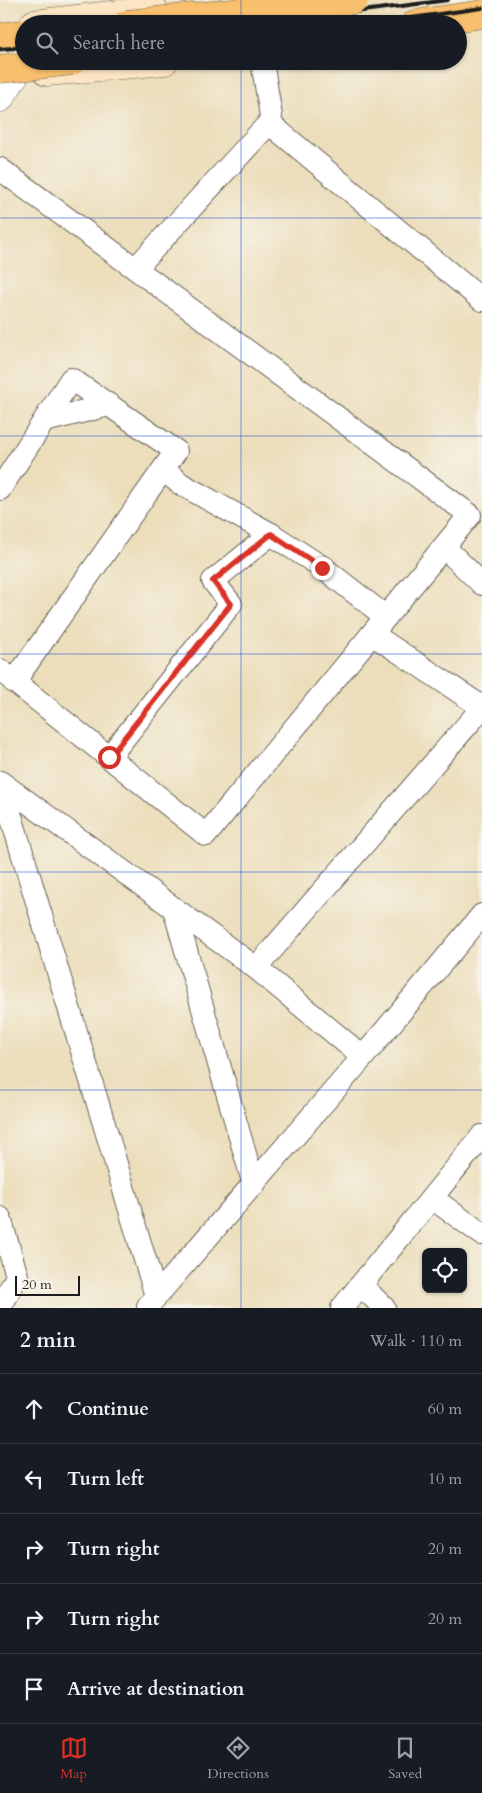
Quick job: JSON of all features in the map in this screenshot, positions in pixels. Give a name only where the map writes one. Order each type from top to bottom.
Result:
[{"type":"main road","points":[[116,15],[246,0]]},
{"type":"main road","points":[[212,15],[354,0]]},
{"type":"main road","points":[[467,16],[482,14]]},
{"type":"main road","points":[[0,27],[15,26]]},
{"type":"main road","points":[[467,27],[482,26]]},
{"type":"main road","points":[[0,37],[15,35]]},
{"type":"main road","points":[[8,76],[34,70]]},
{"type":"main road","points":[[8,76],[70,70]]},
{"type":"street","points":[[246,0],[250,15]]},
{"type":"street","points":[[136,268],[269,123],[271,116],[263,70]]},
{"type":"street","points":[[269,123],[482,300]]},
{"type":"street","points":[[0,169],[470,515],[206,835],[7,676],[176,451],[71,379],[0,489]]},
{"type":"street","points":[[44,421],[109,405]]},
{"type":"street","points":[[163,470],[181,484],[271,534],[322,568],[379,626],[482,708],[256,968]]},
{"type":"street","points":[[109,757],[231,604],[213,581],[271,534]]},
{"type":"street","points":[[444,547],[482,584]]},
{"type":"street","points":[[1,782],[256,968],[363,1057]]},
{"type":"street","points":[[1,782],[151,1302]]},
{"type":"street","points":[[174,909],[254,1184]]},
{"type":"street","points":[[151,1302],[363,1057],[482,915]]},
{"type":"street","points":[[342,1308],[482,1136]]},
{"type":"street","points":[[432,1198],[482,1234]]},
{"type":"street","points":[[0,1218],[17,1276],[0,1308]]},
{"type":"street","points":[[361,1285],[384,1308]]},
{"type":"railway","points":[[332,15],[448,0]]},
{"type":"railway","points":[[433,15],[482,8]]},
{"type":"railway","points":[[0,49],[15,48]]},
{"type":"railway","points":[[0,62],[15,61]]},
{"type":"route","points":[[109,757],[231,604],[213,581],[271,534],[322,568]]}]
